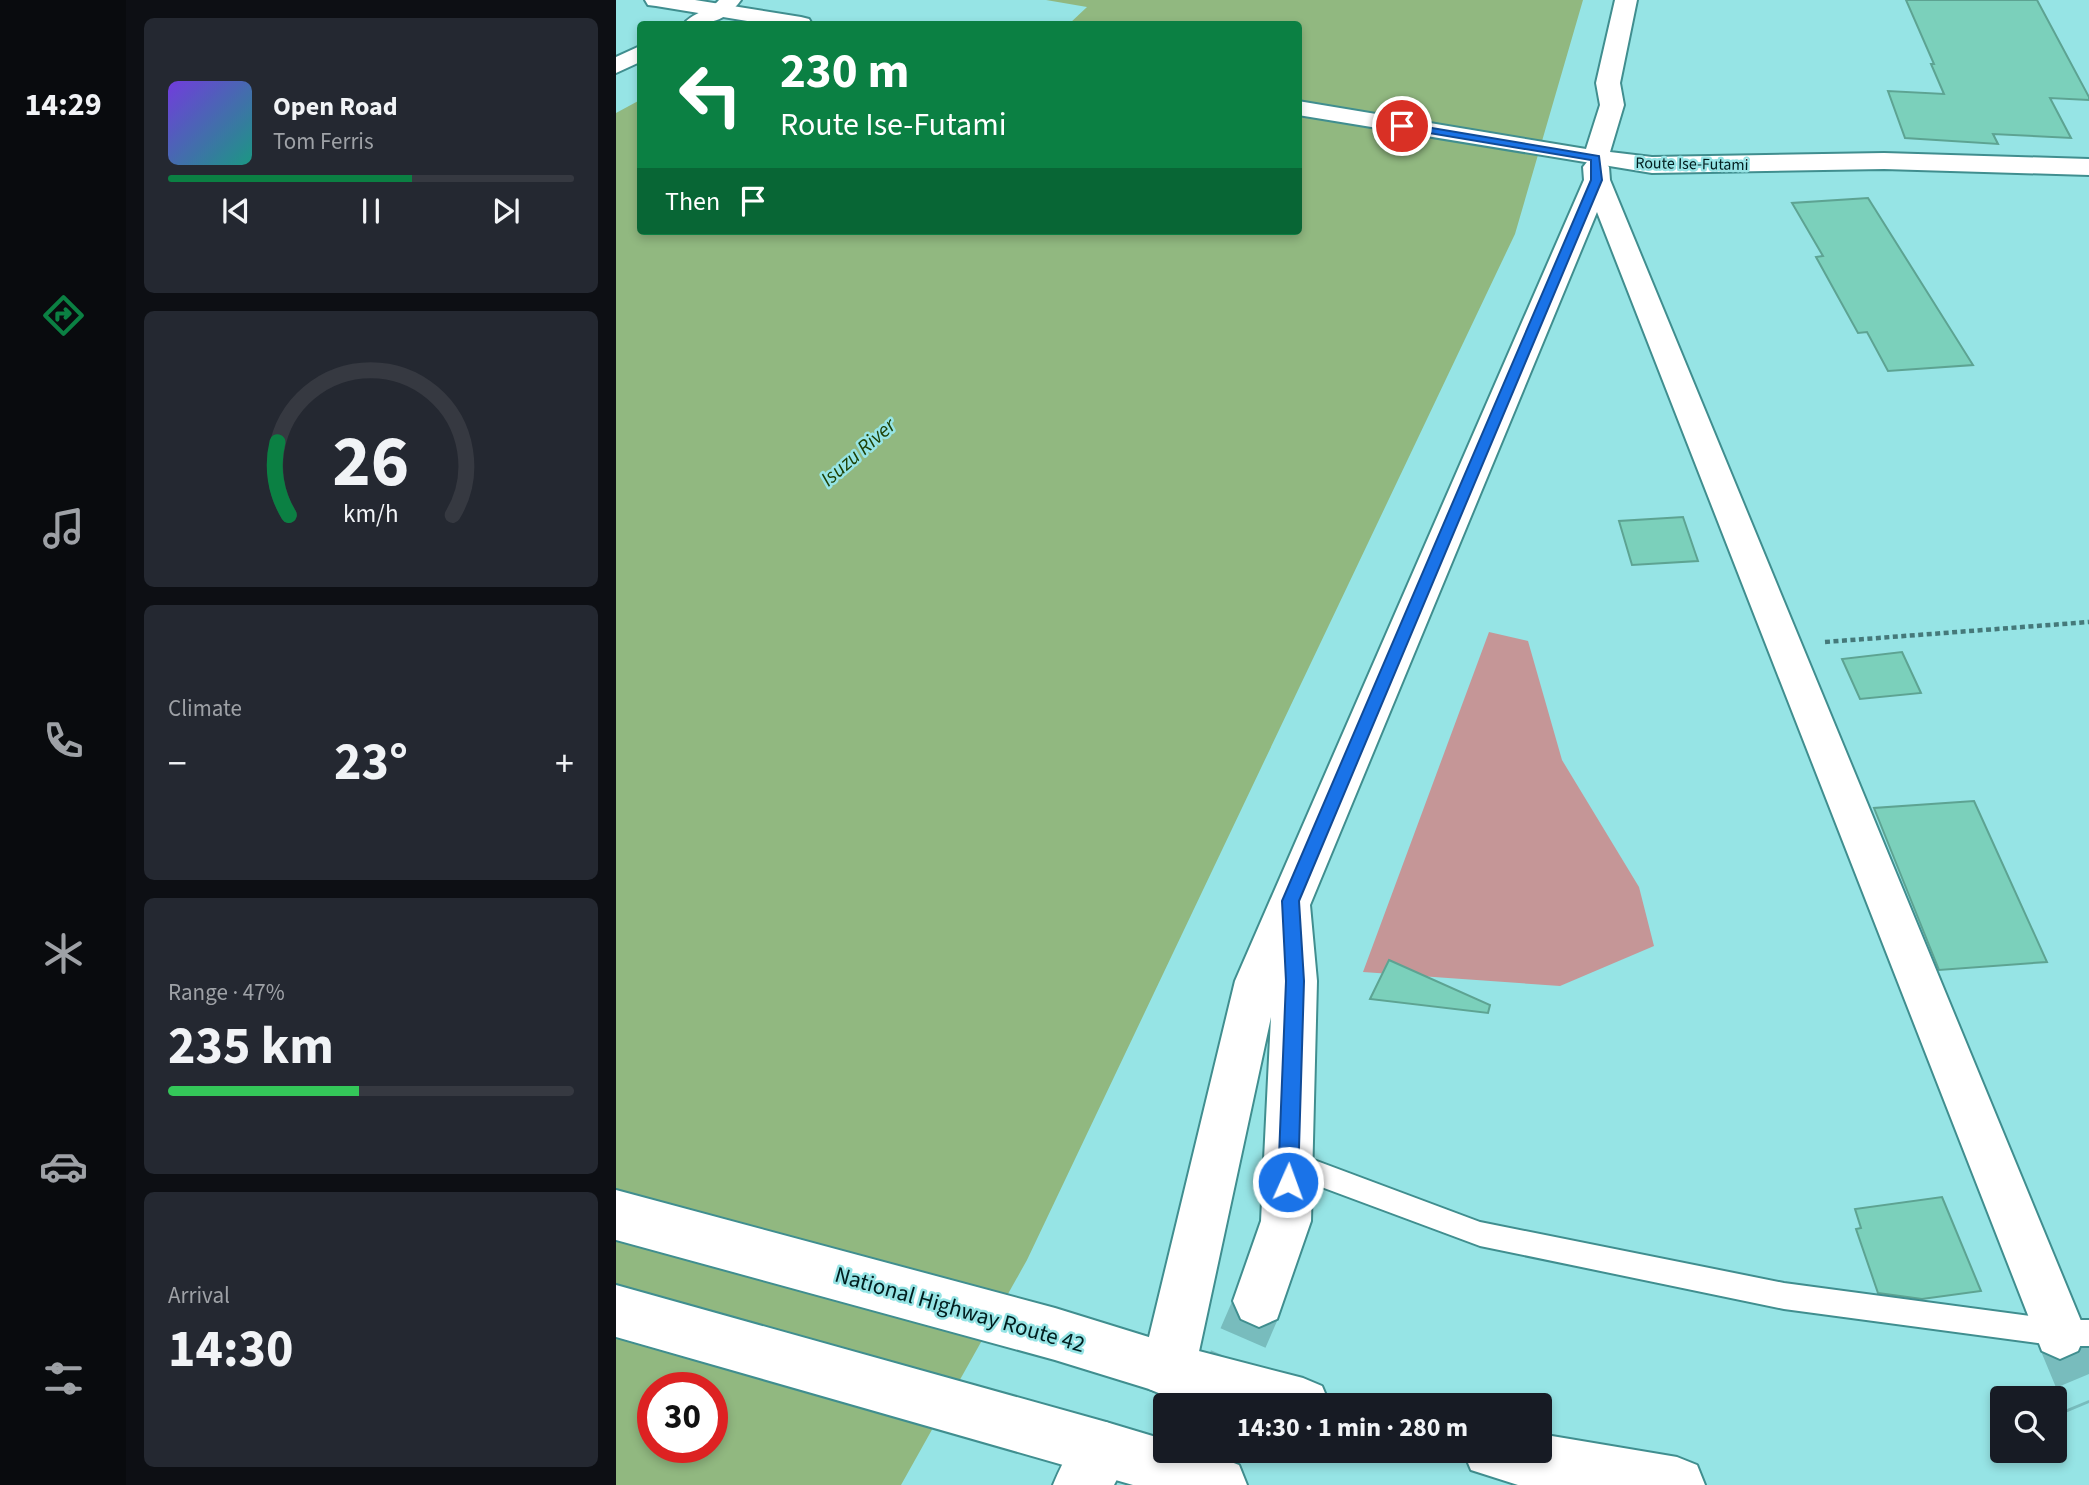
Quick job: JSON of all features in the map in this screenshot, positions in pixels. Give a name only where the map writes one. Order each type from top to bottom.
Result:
[{"type":"main road","points":[[656,0],[725,6],[788,21]]},
{"type":"main road","points":[[1168,1370],[1256,981],[1596,169],[1612,105],[1608,83],[1626,0]]},
{"type":"main road","points":[[700,21],[725,6]]},
{"type":"main road","points":[[616,66],[637,55]]},
{"type":"main road","name":"Route Ise-Futami","points":[[1302,109],[1558,152],[1596,169],[1652,165],[1884,161],[2089,167]]},
{"type":"main road","points":[[1596,169],[1784,645],[2075,1333]]},
{"type":"main road","points":[[1259,1301],[1286,1221],[1295,981],[1291,901]]},
{"type":"main road","name":"National Highway Route 42","points":[[616,1215],[1055,1334],[1168,1370],[1257,1393]]},
{"type":"main road","points":[[616,1311],[1037,1430],[1094,1467],[1219,1485]]},
{"type":"main road","points":[[1546,1463],[1677,1485]]},
{"type":"lane","points":[[1289,1162],[1480,1234],[1784,1296],[2075,1333]]},
{"type":"path","points":[[1784,645],[2089,622]]},
{"type":"shaded area","points":[[1489,632],[1528,641],[1562,760],[1639,887],[1654,946],[1560,986],[1363,972]]},
{"type":"water","name":"Isuzu River","points":[[1046,0],[1583,0],[1515,234],[1027,1260],[901,1485],[616,1485],[616,113],[637,102],[637,235],[1302,235],[1302,21],[1072,21],[1087,7]]},
{"type":"building","points":[[1906,0],[2037,0],[2089,97],[2089,100],[2050,98],[2071,138],[1993,134],[1998,144],[1905,138],[1888,91],[1944,94]]},
{"type":"building","points":[[1868,198],[1973,365],[1888,371],[1867,332],[1858,333],[1816,257],[1823,256],[1792,203]]},
{"type":"building","points":[[1683,517],[1698,561],[1632,565],[1619,521]]},
{"type":"building","points":[[1902,652],[1921,693],[1860,699],[1842,659]]},
{"type":"building","points":[[1974,801],[2047,962],[1939,970],[1874,808]]},
{"type":"building","points":[[1389,960],[1490,1005],[1488,1013],[1370,999]]},
{"type":"building","points":[[1942,1197],[1981,1291],[1922,1299],[1878,1293],[1856,1229],[1861,1228],[1855,1209]]},
{"type":"tunnel","points":[[1219,1393],[1259,1301]]},
{"type":"tunnel","points":[[2060,1333],[2089,1403]]},
{"type":"route","points":[[1288,1182],[1295,981],[1291,901],[1597,180],[1596,158],[1402,126]]}]
